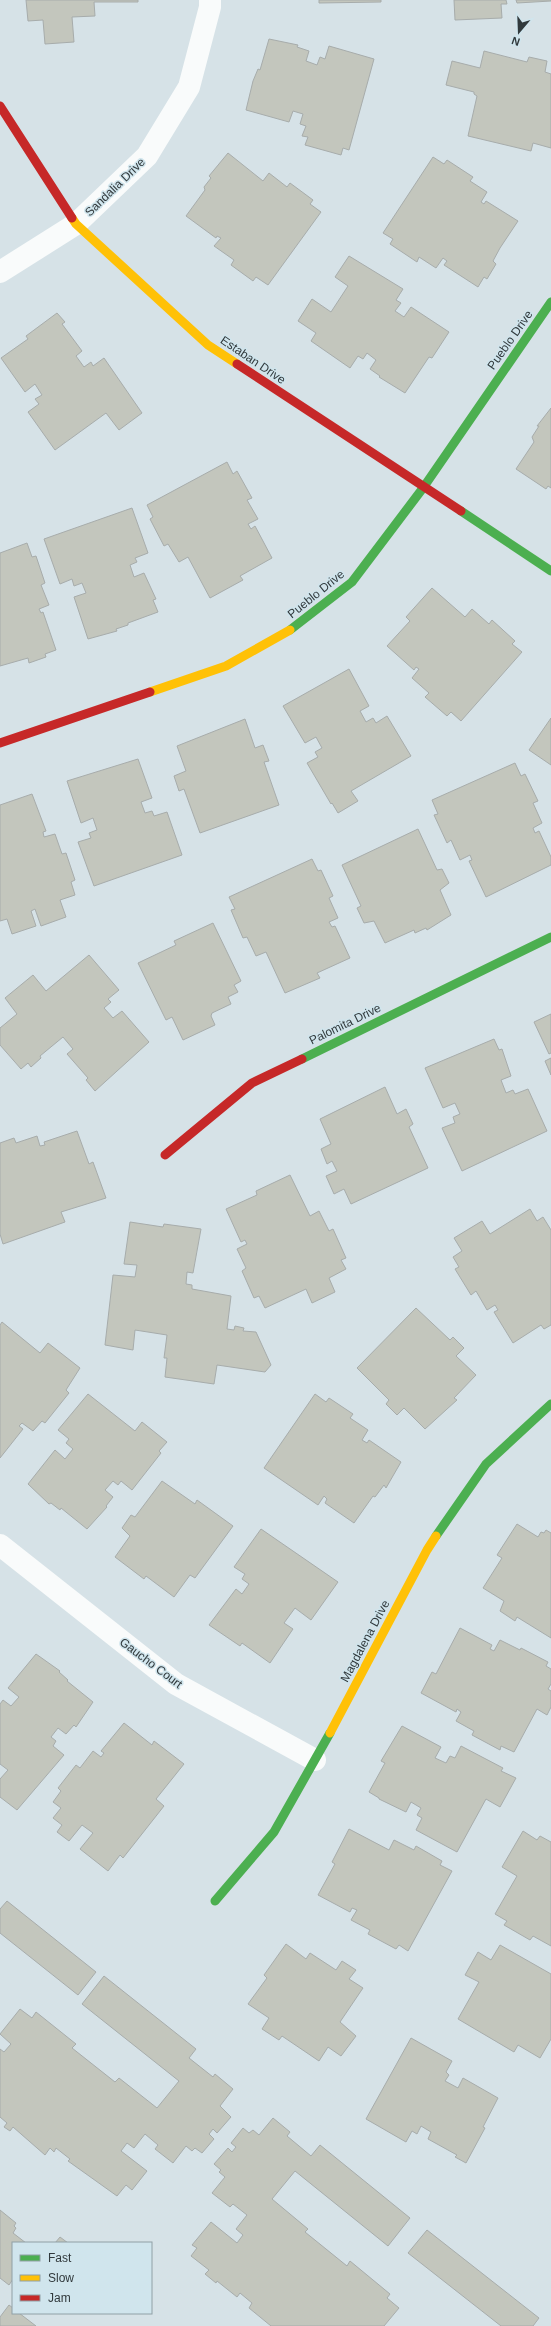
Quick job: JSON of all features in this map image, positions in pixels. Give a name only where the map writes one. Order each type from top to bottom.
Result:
[{"type":"street","name":"Sandalia Drive","points":[[0,272],[76,224],[147,156],[189,87],[210,7],[210,0]]},
{"type":"street","name":"Estaban Drive","points":[[0,106],[76,224],[208,345],[551,571]]},
{"type":"street","name":"Pueblo Drive","points":[[0,743],[226,666],[294,627],[352,582],[423,488],[551,302]]},
{"type":"street","name":"Palomita Drive","points":[[165,1155],[252,1082],[551,937]]},
{"type":"street","name":"Magdalena Drive","points":[[215,1901],[274,1832],[315,1760],[426,1550],[486,1464],[551,1404]]},
{"type":"street","name":"Gaucho Court","points":[[0,1545],[176,1684],[315,1760]]},
{"type":"building","points":[[26,0],[138,0],[138,2],[94,2],[95,16],[72,17],[74,42],[45,44],[43,20],[28,21]]},
{"type":"building","points":[[319,0],[381,0],[381,2],[319,3]]},
{"type":"building","points":[[454,0],[506,0],[507,4],[501,4],[502,18],[455,20]]},
{"type":"building","points":[[516,0],[551,0],[551,1],[517,3]]},
{"type":"building","points":[[269,39],[298,45],[297,47],[309,51],[306,61],[317,65],[320,57],[325,59],[329,46],[374,59],[349,150],[343,148],[341,155],[305,145],[308,137],[302,136],[306,126],[300,124],[303,114],[293,111],[289,122],[246,110],[253,81],[258,69],[260,70]]},
{"type":"building","points":[[484,51],[527,62],[529,57],[547,61],[545,72],[551,74],[551,148],[533,143],[531,151],[468,136],[477,96],[474,92],[446,85],[452,61],[480,68]]},
{"type":"building","points":[[228,153],[263,181],[269,173],[287,187],[290,183],[313,200],[310,204],[321,212],[268,285],[256,277],[253,281],[231,265],[234,260],[214,246],[221,238],[217,236],[216,238],[186,216],[205,190],[204,187],[211,178],[209,176]]},
{"type":"building","points":[[433,157],[444,164],[447,160],[473,177],[470,181],[487,192],[481,202],[484,204],[486,201],[518,221],[493,261],[496,264],[487,279],[484,277],[478,287],[444,265],[447,261],[443,258],[436,268],[419,257],[417,262],[390,244],[393,239],[383,233]]},
{"type":"building","points":[[349,256],[403,289],[396,300],[401,303],[395,311],[404,317],[411,307],[449,332],[432,358],[429,357],[405,393],[379,377],[380,376],[370,369],[376,360],[367,353],[363,359],[358,356],[350,368],[311,341],[316,333],[298,321],[312,299],[331,312],[348,286],[335,277]]},
{"type":"building","points":[[57,313],[65,322],[62,324],[82,351],[76,356],[84,367],[91,362],[93,366],[104,358],[142,413],[119,430],[106,413],[55,450],[28,412],[39,404],[35,399],[42,395],[35,384],[25,392],[1,358],[28,339],[26,336]]},
{"type":"building","points":[[551,408],[551,488],[548,486],[546,489],[516,469],[534,442],[532,437],[539,426],[537,426]]},
{"type":"building","points":[[227,462],[233,474],[237,471],[252,498],[247,500],[258,519],[248,524],[251,529],[255,526],[272,558],[240,576],[243,580],[210,598],[188,557],[179,562],[168,544],[164,546],[150,519],[153,517],[147,505]]},
{"type":"building","points":[[132,508],[148,553],[135,558],[137,562],[130,565],[134,577],[144,573],[156,599],[153,600],[158,612],[128,623],[128,625],[116,629],[117,631],[88,639],[74,597],[86,593],[82,583],[74,586],[72,579],[60,584],[44,539]]},
{"type":"building","points":[[27,543],[32,557],[36,556],[45,583],[41,585],[49,605],[39,609],[41,613],[43,612],[56,650],[45,654],[46,657],[29,663],[28,658],[0,666],[0,553]]},
{"type":"building","points":[[432,588],[465,617],[472,609],[489,624],[492,620],[515,641],[512,644],[522,652],[461,721],[451,712],[447,716],[425,697],[429,693],[412,678],[419,669],[416,667],[414,670],[387,646],[410,621],[406,617]]},
{"type":"building","points":[[349,669],[369,706],[360,711],[366,722],[373,718],[376,723],[387,716],[411,756],[351,791],[358,801],[338,813],[332,803],[331,804],[307,763],[318,757],[315,752],[322,748],[316,737],[305,743],[283,706]]},
{"type":"building","points":[[551,718],[551,765],[529,750]]},
{"type":"building","points":[[245,719],[255,748],[263,745],[269,761],[264,762],[279,805],[200,833],[184,789],[179,791],[174,776],[186,771],[177,746]]},
{"type":"building","points":[[138,759],[152,798],[141,802],[145,813],[152,811],[154,816],[167,812],[182,855],[94,886],[78,842],[91,838],[89,833],[97,830],[93,818],[81,823],[67,781]]},
{"type":"building","points":[[515,763],[521,776],[525,774],[538,801],[533,803],[542,823],[533,828],[535,833],[539,831],[551,857],[551,865],[486,897],[469,861],[472,860],[470,855],[460,860],[451,840],[447,843],[434,815],[438,814],[432,800]]},
{"type":"building","points":[[32,794],[46,831],[43,832],[44,837],[55,834],[62,854],[66,853],[75,880],[71,882],[75,895],[60,900],[66,917],[41,926],[35,909],[31,911],[36,926],[12,934],[7,919],[0,921],[0,805]]},
{"type":"building","points":[[418,829],[437,870],[442,869],[449,883],[440,890],[451,915],[427,930],[426,928],[415,933],[414,930],[385,943],[374,921],[364,923],[357,908],[361,906],[342,865]]},
{"type":"building","points":[[312,859],[318,871],[321,870],[333,896],[329,898],[338,918],[329,922],[332,927],[335,926],[350,958],[317,973],[320,978],[285,993],[266,952],[256,956],[247,937],[243,938],[231,910],[235,909],[229,897]]},
{"type":"building","points":[[213,923],[241,981],[234,985],[238,992],[228,997],[231,1004],[212,1013],[211,1016],[215,1025],[183,1040],[172,1017],[166,1020],[138,963],[176,945],[174,941]]},
{"type":"building","points":[[89,955],[119,990],[108,999],[111,1002],[104,1008],[113,1018],[122,1011],[149,1042],[95,1091],[86,1080],[88,1078],[67,1054],[73,1049],[63,1037],[40,1056],[41,1058],[31,1067],[28,1063],[21,1069],[0,1045],[0,1028],[17,1014],[5,998],[33,975],[46,991]]},
{"type":"building","points":[[551,1014],[551,1053],[549,1054],[534,1022]]},
{"type":"building","points":[[494,1039],[499,1050],[502,1049],[511,1076],[501,1080],[506,1093],[513,1090],[515,1094],[528,1089],[547,1131],[462,1171],[442,1128],[455,1123],[453,1117],[460,1114],[455,1103],[443,1108],[425,1068]]},
{"type":"building","points":[[551,1058],[551,1075],[545,1061]]},
{"type":"building","points":[[385,1087],[397,1114],[406,1109],[413,1124],[409,1127],[428,1168],[351,1204],[344,1189],[334,1194],[326,1176],[337,1171],[332,1161],[327,1164],[321,1149],[331,1144],[320,1119]]},
{"type":"building","points":[[77,1131],[89,1164],[93,1162],[106,1198],[61,1212],[65,1222],[3,1244],[0,1234],[0,1143],[14,1138],[16,1143],[37,1136],[40,1146],[45,1145],[44,1142]]},
{"type":"building","points":[[290,1175],[310,1216],[319,1211],[329,1231],[333,1229],[346,1258],[341,1260],[346,1269],[329,1278],[335,1292],[312,1303],[306,1289],[265,1308],[259,1296],[254,1298],[242,1271],[246,1268],[237,1249],[247,1244],[245,1240],[241,1242],[226,1209],[257,1195],[256,1191]]},
{"type":"building","points":[[530,1209],[537,1221],[543,1217],[551,1230],[551,1325],[544,1329],[541,1325],[513,1343],[494,1312],[498,1310],[495,1305],[487,1310],[476,1291],[471,1295],[455,1269],[459,1267],[453,1257],[462,1251],[454,1238],[482,1221],[490,1234]]},
{"type":"building","points":[[130,1222],[163,1227],[164,1224],[201,1229],[193,1273],[187,1272],[186,1284],[192,1285],[192,1289],[231,1296],[227,1329],[234,1330],[235,1326],[244,1328],[243,1331],[256,1332],[271,1365],[265,1372],[217,1365],[214,1384],[165,1377],[167,1358],[164,1358],[167,1335],[135,1330],[133,1350],[105,1345],[113,1275],[135,1277],[137,1265],[124,1264]]},
{"type":"building","points":[[416,1308],[450,1340],[453,1337],[464,1348],[456,1356],[476,1375],[454,1398],[457,1400],[425,1429],[404,1408],[397,1415],[386,1404],[389,1400],[357,1368]]},
{"type":"building","points":[[2,1322],[40,1353],[48,1343],[80,1368],[66,1390],[69,1393],[45,1423],[42,1421],[33,1431],[22,1423],[19,1426],[23,1429],[0,1458],[0,1325]]},
{"type":"building","points":[[88,1394],[135,1431],[142,1422],[167,1442],[159,1451],[161,1453],[132,1490],[121,1481],[118,1485],[113,1481],[105,1490],[113,1497],[106,1506],[107,1507],[87,1529],[61,1508],[60,1510],[51,1503],[49,1504],[28,1484],[55,1450],[65,1459],[73,1449],[66,1443],[69,1439],[58,1430]]},
{"type":"building","points":[[315,1394],[326,1402],[329,1398],[353,1414],[350,1418],[368,1430],[362,1440],[367,1443],[369,1440],[401,1462],[386,1488],[384,1485],[375,1497],[373,1496],[354,1523],[325,1503],[327,1499],[324,1496],[318,1505],[264,1468]]},
{"type":"building","points":[[162,1481],[195,1504],[197,1500],[233,1526],[195,1578],[190,1575],[174,1597],[146,1576],[144,1579],[115,1557],[130,1536],[122,1528],[131,1515],[135,1517]]},
{"type":"building","points":[[517,1524],[538,1537],[541,1532],[544,1533],[546,1530],[551,1533],[551,1638],[517,1617],[515,1621],[500,1611],[504,1601],[483,1588],[502,1558],[497,1555]]},
{"type":"building","points":[[261,1529],[338,1582],[311,1620],[295,1608],[284,1623],[293,1629],[270,1663],[242,1643],[240,1646],[209,1625],[236,1589],[242,1594],[249,1584],[242,1579],[245,1574],[234,1567]]},
{"type":"building","points":[[460,1628],[492,1645],[490,1649],[494,1651],[500,1640],[520,1650],[521,1648],[548,1662],[546,1666],[551,1669],[551,1684],[548,1689],[551,1691],[551,1707],[547,1715],[537,1709],[514,1752],[501,1746],[500,1750],[472,1735],[474,1731],[456,1721],[461,1712],[457,1709],[456,1712],[421,1693],[432,1672],[436,1674]]},
{"type":"building","points":[[36,1654],[60,1671],[59,1672],[68,1680],[67,1681],[93,1702],[76,1727],[74,1725],[66,1734],[58,1728],[51,1737],[56,1741],[53,1746],[64,1755],[17,1810],[0,1797],[0,1779],[8,1770],[0,1764],[0,1704],[3,1700],[11,1706],[19,1697],[8,1688]]},
{"type":"building","points":[[124,1723],[152,1745],[154,1741],[184,1764],[156,1799],[164,1806],[123,1858],[120,1855],[108,1871],[80,1849],[93,1833],[82,1825],[69,1841],[57,1832],[62,1825],[53,1818],[61,1808],[53,1802],[61,1791],[58,1788],[76,1765],[80,1768],[93,1751],[101,1757],[104,1753],[101,1751]]},
{"type":"building","points":[[402,1726],[441,1747],[435,1758],[446,1763],[450,1756],[455,1758],[461,1746],[503,1768],[501,1771],[516,1778],[500,1807],[486,1799],[457,1852],[416,1830],[422,1818],[417,1815],[421,1808],[411,1802],[406,1812],[379,1799],[369,1792],[385,1763],[381,1761]]},
{"type":"building","points":[[349,1829],[389,1850],[394,1840],[414,1850],[416,1846],[442,1861],[440,1865],[452,1871],[408,1951],[399,1945],[396,1949],[368,1934],[370,1930],[351,1920],[357,1910],[352,1908],[350,1912],[318,1895],[335,1864],[332,1862]]},
{"type":"building","points":[[523,1831],[537,1840],[540,1836],[551,1842],[551,1946],[533,1936],[530,1940],[504,1925],[507,1921],[495,1914],[517,1876],[502,1867]]},
{"type":"building","points":[[7,1901],[96,1972],[78,1995],[0,1933],[0,1909]]},
{"type":"building","points":[[286,1944],[306,1959],[310,1953],[336,1970],[342,1961],[356,1970],[349,1979],[363,1988],[340,2022],[356,2036],[341,2056],[328,2047],[319,2061],[282,2036],[279,2040],[262,2029],[269,2018],[248,2004],[267,1978],[264,1975]]},
{"type":"building","points":[[500,1945],[551,1974],[551,2039],[540,2058],[518,2045],[514,2052],[458,2019],[479,1982],[465,1975],[478,1952],[491,1960]]},
{"type":"building","points":[[104,1976],[196,2049],[189,2058],[213,2077],[215,2074],[233,2089],[220,2106],[231,2117],[217,2133],[213,2129],[209,2134],[214,2139],[202,2153],[195,2148],[192,2151],[186,2146],[173,2163],[155,2149],[158,2145],[145,2134],[134,2148],[127,2143],[121,2151],[147,2171],[132,2190],[126,2185],[117,2196],[68,2161],[70,2159],[56,2148],[54,2152],[50,2148],[45,2155],[13,2127],[10,2131],[4,2127],[7,2123],[0,2117],[0,2049],[4,2052],[11,2044],[0,2034],[20,2009],[32,2018],[36,2012],[76,2044],[72,2048],[115,2082],[119,2078],[157,2108],[179,2081],[82,2004]]},
{"type":"building","points":[[411,2038],[452,2061],[446,2072],[449,2075],[445,2081],[458,2088],[463,2078],[498,2098],[483,2127],[485,2128],[466,2163],[455,2157],[457,2155],[428,2139],[431,2132],[421,2126],[417,2134],[412,2131],[406,2142],[366,2119]]},
{"type":"building","points":[[273,2118],[290,2132],[287,2136],[311,2156],[320,2145],[410,2218],[388,2246],[295,2171],[272,2199],[308,2229],[305,2232],[347,2266],[350,2261],[390,2294],[387,2298],[399,2308],[384,2326],[271,2326],[249,2308],[252,2303],[240,2293],[237,2297],[217,2281],[216,2283],[205,2274],[209,2270],[191,2256],[197,2248],[192,2245],[211,2222],[237,2243],[243,2235],[236,2229],[247,2215],[233,2204],[230,2207],[212,2193],[225,2177],[219,2172],[221,2170],[214,2164],[228,2148],[232,2152],[236,2147],[231,2143],[243,2128],[249,2133],[253,2130],[259,2135]]},
{"type":"building","points":[[0,2210],[16,2223],[14,2226],[16,2228],[13,2233],[25,2242],[12,2242],[12,2280],[9,2285],[0,2278]]},
{"type":"building","points":[[427,2230],[539,2318],[533,2326],[501,2326],[408,2253]]},
{"type":"building","points":[[60,2237],[67,2242],[56,2242]]},
{"type":"building","points":[[9,2305],[12,2307],[12,2314],[20,2314],[36,2326],[0,2326],[0,2317]]},
{"type":"traffic: fast","points":[[290,630],[352,582],[423,488],[551,302]]},
{"type":"traffic: fast","points":[[461,511],[551,571]]},
{"type":"traffic: fast","points":[[302,1059],[551,937]]},
{"type":"traffic: fast","points":[[436,1536],[486,1464],[551,1404]]},
{"type":"traffic: fast","points":[[215,1901],[274,1832],[330,1733]]},
{"type":"traffic: slow","points":[[72,218],[76,224],[208,345],[237,364]]},
{"type":"traffic: slow","points":[[150,692],[226,666],[290,630]]},
{"type":"traffic: slow","points":[[330,1733],[427,1550],[436,1536]]},
{"type":"traffic: jam","points":[[0,106],[72,218]]},
{"type":"traffic: jam","points":[[237,364],[461,511]]},
{"type":"traffic: jam","points":[[0,743],[150,692]]},
{"type":"traffic: jam","points":[[165,1155],[252,1083],[302,1059]]}]
